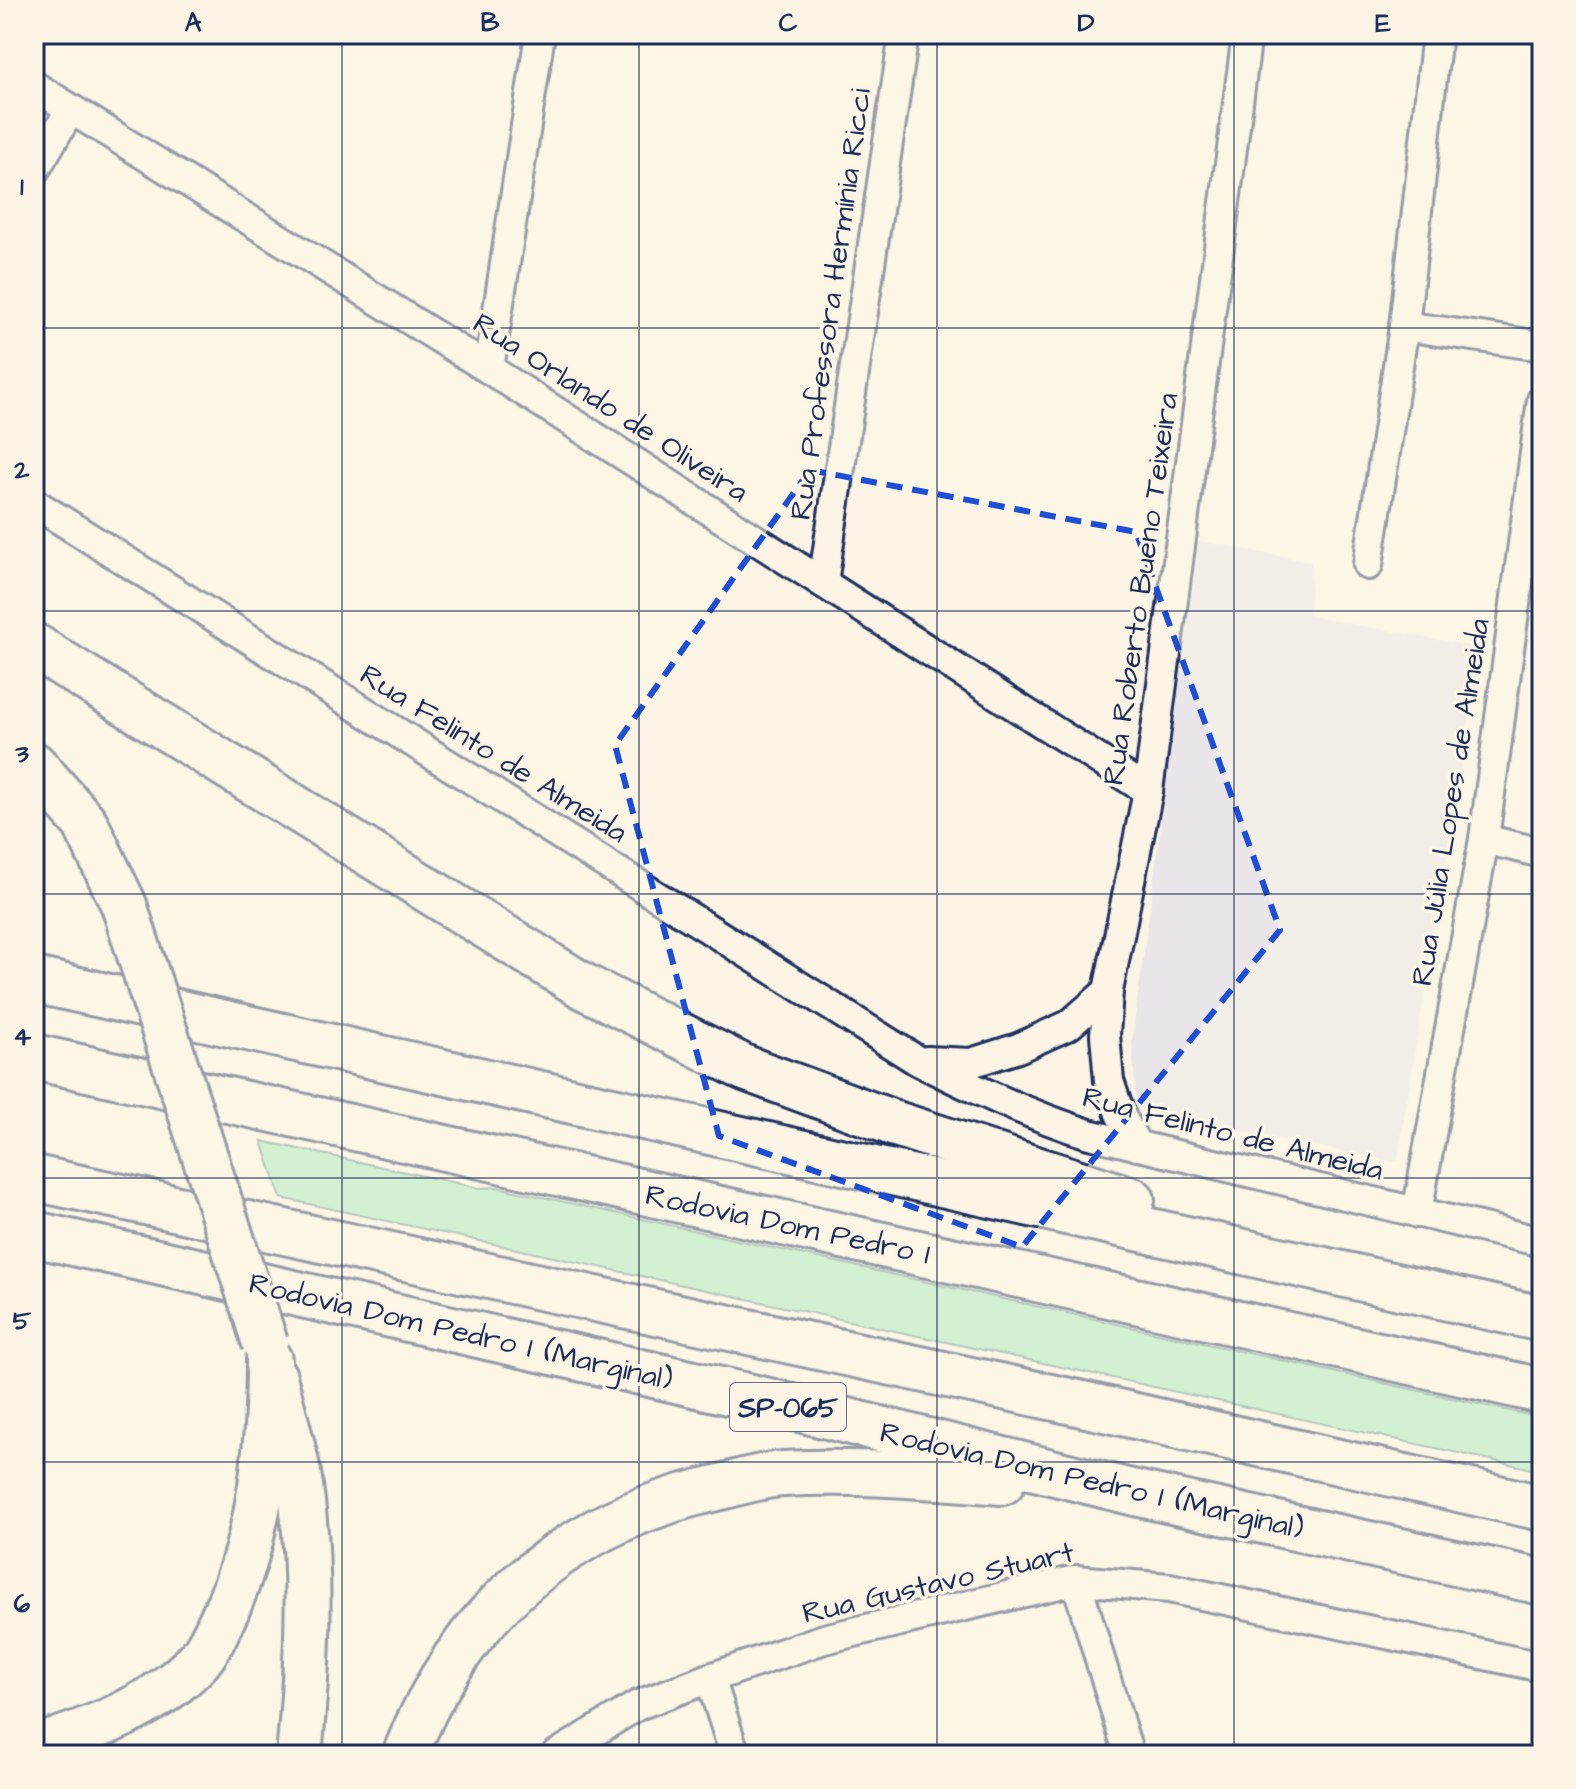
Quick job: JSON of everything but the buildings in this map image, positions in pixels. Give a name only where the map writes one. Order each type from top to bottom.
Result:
[{"type":"main road","points":[[34,646],[583,986],[745,1068],[1010,1163],[1198,1221],[1315,1268]]},
{"type":"main road","points":[[34,765],[85,823],[124,905],[267,1351],[298,1473],[307,1577],[306,1687],[299,1755]]},
{"type":"main road","points":[[34,980],[1542,1319]]},
{"type":"main road","name":"Rodovia Dom Pedro I","points":[[34,1057],[1542,1391]]},
{"type":"main road","name":"SP-065","points":[[34,1178],[1069,1401],[1542,1508]]},
{"type":"main road","name":"Rodovia Dom Pedro I (Marginal)","points":[[34,1234],[764,1400],[1131,1492],[1542,1582]]},
{"type":"main road","points":[[34,1749],[104,1726],[163,1691],[200,1659],[216,1633],[240,1579],[261,1496],[269,1428],[267,1351]]},
{"type":"main road","points":[[405,1755],[421,1715],[450,1667],[497,1603],[529,1573],[602,1527],[666,1500],[780,1474],[918,1475],[1131,1492]]},
{"type":"street","points":[[489,369],[540,34]]},
{"type":"street","name":"Rua Professora Hermínia Ricci","points":[[823,583],[904,34]]},
{"type":"street","name":"Rua Roberto Bueno Teixeira","points":[[1137,1146],[1120,1114],[1109,1081],[1105,1035],[1108,991],[1148,791],[1247,34]]},
{"type":"street","points":[[1368,565],[1404,326],[1437,34]]},
{"type":"street","name":"Rua Orlando de Oliveira","points":[[34,86],[489,369],[1148,791]]},
{"type":"street","points":[[34,171],[71,109]]},
{"type":"street","points":[[1404,326],[1542,346]]},
{"type":"street","name":"Rua Júlia Lopes de Almeida","points":[[1417,1213],[1484,839],[1536,494],[1542,400]]},
{"type":"street","name":"Rua Felinto de Almeida","points":[[34,503],[918,1061],[1041,1119],[1137,1146],[1542,1242]]},
{"type":"street","points":[[1484,839],[1542,853]]},
{"type":"street","points":[[918,1061],[971,1063],[1018,1048],[1069,1025],[1108,991]]},
{"type":"street","points":[[1076,1580],[1129,1755]]},
{"type":"street","name":"Rua Gustavo Stuart","points":[[556,1755],[638,1705],[824,1639],[1076,1580],[1169,1588],[1542,1667]]},
{"type":"street","points":[[710,1678],[735,1755]]},
{"type":"highlighted area","points":[[810,470],[1136,532],[1280,930],[1022,1247],[719,1136],[615,745]]},
{"type":"shaded area","points":[[1199,541],[1311,562],[1309,616],[1480,648],[1397,1162],[1173,1118],[1136,1101],[1132,1041]]},
{"type":"green space","points":[[262,1141],[479,1188],[497,1187],[1542,1418],[1542,1471],[281,1198]]}]
